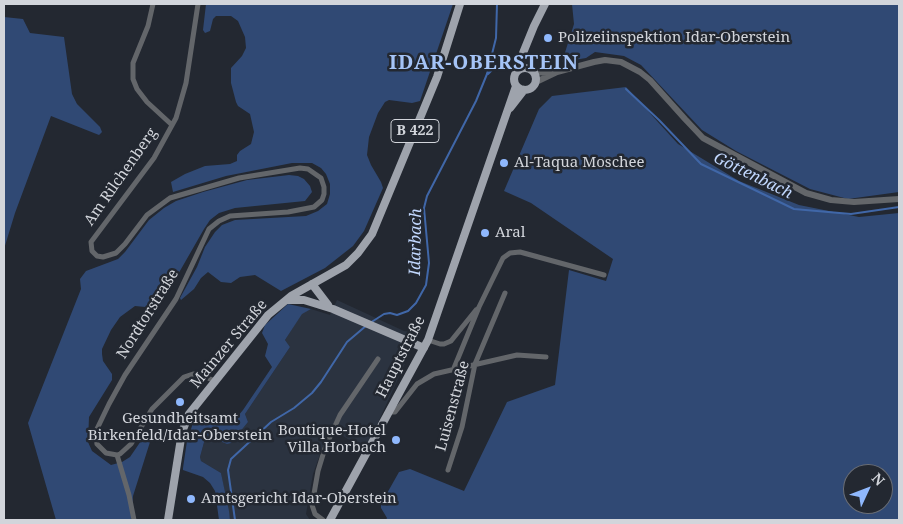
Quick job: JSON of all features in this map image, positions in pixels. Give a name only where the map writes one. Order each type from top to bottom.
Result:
[{"type":"main road","name":"Mainzer Straße","points":[[168,520],[183,426],[189,414],[268,315],[286,300],[351,260],[364,246],[375,228],[437,77],[460,4]]},
{"type":"main road","points":[[528,42],[527,60],[536,82],[532,88],[524,90],[516,86],[515,73],[519,69],[528,42],[536,21],[545,4]]},
{"type":"main road","points":[[519,69],[531,70]]},
{"type":"main road","name":"Hauptstraße","points":[[330,520],[426,344],[508,112],[511,95],[516,86]]},
{"type":"main road","name":"Hauptstraße","points":[[508,112],[524,90]]},
{"type":"main road","points":[[312,284],[309,293],[314,302]]},
{"type":"main road","points":[[312,284],[323,301],[334,309]]},
{"type":"main road","points":[[286,300],[300,299],[314,302],[401,338],[426,344]]},
{"type":"street","points":[[153,4],[148,26],[133,63],[133,79],[137,89],[147,102],[172,125]]},
{"type":"street","name":"Am Rilchenberg","points":[[91,249],[91,242],[154,158],[172,125],[182,101],[186,83],[198,4]]},
{"type":"street","points":[[536,82],[557,72],[605,60],[621,62],[640,72],[650,80],[703,138],[806,193],[831,200],[854,202],[899,199]]},
{"type":"street","points":[[531,70],[557,72]]},
{"type":"street","name":"Nordtorstraße","points":[[91,249],[100,257],[113,255],[125,244],[147,215],[170,198],[239,178],[300,168],[316,173],[321,178],[324,187],[322,200],[314,206],[288,212],[230,216],[209,229],[176,298],[125,375],[95,433],[95,439],[101,449],[106,453],[116,455]]},
{"type":"street","points":[[454,368],[479,307],[503,258],[510,253],[520,252],[604,275]]},
{"type":"street","name":"Luisenstraße","points":[[448,470],[462,427],[475,364],[505,293]]},
{"type":"street","points":[[426,344],[444,344],[451,341],[479,307]]},
{"type":"street","points":[[389,412],[393,413],[398,410],[417,384],[424,378],[434,374],[517,355],[546,357]]},
{"type":"street","points":[[323,520],[315,514],[312,508],[318,470],[324,448],[340,415],[378,359]]},
{"type":"street","points":[[134,520],[130,495],[116,455],[125,451],[152,409],[184,377],[198,374],[216,380]]},
{"type":"shaded area","points":[[206,4],[453,4],[420,101],[412,103],[389,100],[385,102],[378,113],[369,137],[367,155],[383,188],[364,231],[353,246],[325,268],[281,291],[255,275],[240,277],[231,283],[221,282],[208,272],[201,278],[194,289],[181,300],[180,298],[197,267],[205,247],[222,225],[235,220],[306,216],[318,211],[327,204],[330,194],[330,184],[326,174],[321,168],[312,163],[292,163],[226,176],[173,192],[171,182],[185,174],[205,166],[230,164],[237,161],[237,155],[240,151],[251,144],[254,132],[250,114],[238,106],[231,83],[231,68],[242,56],[246,48],[245,37],[238,21],[231,16],[216,16],[213,19],[210,31],[205,33],[203,30]]},
{"type":"shaded area","points":[[572,4],[899,4],[899,192],[848,199],[810,189],[736,151],[702,130],[641,65],[624,56],[595,52],[586,58],[562,62],[574,24]]},
{"type":"shaded area","points":[[4,17],[23,19],[30,33],[64,37],[72,94],[77,104],[100,127],[102,132],[99,135],[51,116],[15,213],[4,249]]},
{"type":"shaded area","points":[[626,87],[678,144],[739,181],[799,205],[859,217],[899,213],[899,520],[386,520],[387,518],[381,508],[381,504],[399,472],[410,469],[464,491],[507,402],[555,385],[569,270],[606,281],[613,259],[531,203],[504,191],[539,109],[552,96]]},
{"type":"shaded area","points":[[289,175],[304,179],[310,186],[312,192],[305,201],[235,208],[219,213],[210,220],[204,229],[161,304],[156,308],[135,306],[120,317],[102,349],[103,361],[112,374],[112,380],[89,417],[88,442],[92,451],[111,465],[122,462],[130,457],[143,438],[149,439],[150,442],[133,496],[131,520],[56,520],[28,423],[81,289],[80,279],[86,271],[118,259],[149,220],[176,201],[247,180]]},
{"type":"shaded area","points":[[337,300],[404,331],[419,333],[376,427],[364,449],[329,429],[313,474],[306,514],[310,520],[230,520],[221,473],[201,461],[200,457],[206,435],[231,443],[248,422],[245,414],[290,347],[285,340],[302,313],[311,309],[330,315]]},
{"type":"shaded area","points":[[288,304],[311,309],[302,314],[285,340],[290,347],[245,414],[248,422],[231,443],[227,444],[206,435],[200,457],[201,461],[221,473],[229,511],[230,520],[219,520],[215,491],[210,483],[203,477],[183,470],[187,441],[195,417],[198,415],[231,418],[238,416],[243,410],[272,367],[265,356],[268,344],[262,333],[265,325]]},
{"type":"waterway","name":"Idarbach","points":[[370,323],[384,314],[397,315],[408,311],[416,303],[426,285],[429,263],[424,208],[427,196],[476,101],[487,74],[496,38],[497,4]]},
{"type":"waterway","name":"Göttenbach","points":[[488,74],[497,65]]},
{"type":"waterway","name":"Göttenbach","points":[[626,89],[701,164],[794,209],[851,214],[899,207]]},
{"type":"waterway","name":"Idarbach","points":[[235,520],[228,470],[231,459],[271,422],[294,408],[312,393],[347,342],[367,325]]},
{"type":"place","name":"Polizeiinspektion Idar-Oberstein","points":[[548,38]]},
{"type":"place","name":"Al-Taqua Moschee","points":[[504,163]]},
{"type":"place","name":"Aral","points":[[485,233]]},
{"type":"place","name":"Gesundheitsamt Birkenfeld/Idar-Oberstein","points":[[180,402]]},
{"type":"place","name":"Boutique-Hotel Villa Horbach","points":[[396,440]]},
{"type":"place","name":"Amtsgericht Idar-Oberstein","points":[[191,499]]},
{"type":"district","name":"IDAR-OBERSTEIN","points":[[484,63]]}]
